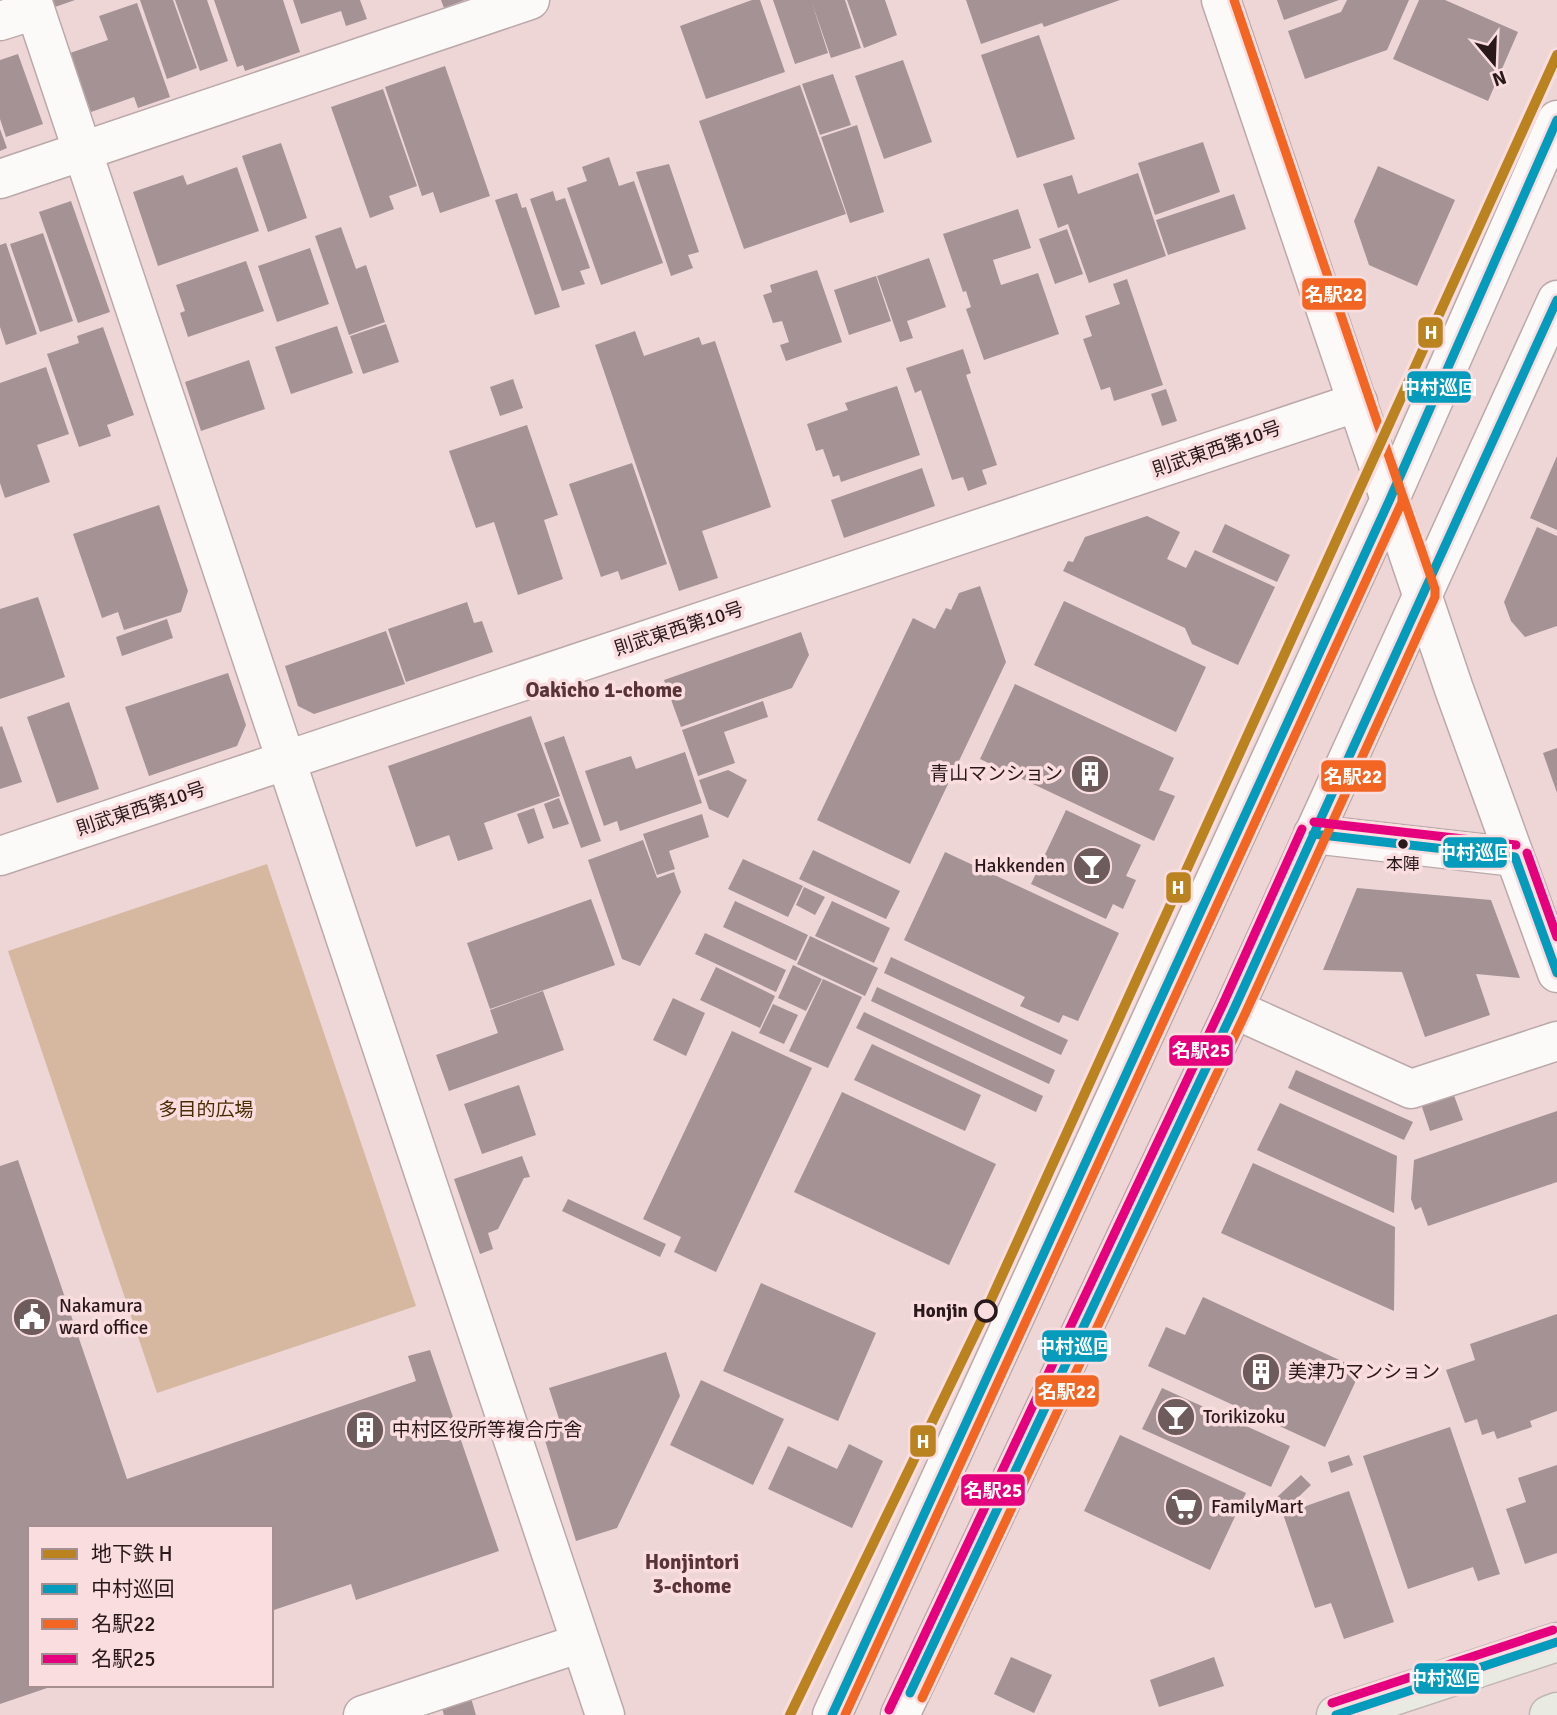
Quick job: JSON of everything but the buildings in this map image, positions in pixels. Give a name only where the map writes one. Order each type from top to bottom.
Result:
[{"type":"main road","points":[[1336,1715],[1557,1643]]},
{"type":"main road","points":[[1549,1715],[1557,1712]]},
{"type":"street","points":[[0,179],[530,0]]},
{"type":"street","points":[[1221,0],[1454,689],[1555,962]]},
{"type":"street","points":[[22,10],[82,153],[605,1715]]},
{"type":"street","points":[[832,1715],[1390,499],[1557,120]]},
{"type":"street","points":[[900,1715],[1234,1009],[1557,300]]},
{"type":"street","name":"則武東西第10号","points":[[0,856],[1358,402]]},
{"type":"street","points":[[1313,834],[1515,857]]},
{"type":"street","points":[[1234,1009],[1411,1089],[1557,1041]]},
{"type":"street","points":[[363,1715],[581,1643]]},
{"type":"green space","name":"多目的広場","points":[[267,864],[416,1306],[157,1393],[8,951]]},
{"type":"metro line","name":"H","points":[[790,1715],[984,1315],[1557,55]]},
{"type":"transit line","name":"名駅22","points":[[845,1715],[1402,502],[1402,495],[1234,0]]},
{"type":"transit line","name":"中村巡回","points":[[832,1715],[1390,499],[1557,120]]},
{"type":"transit line","name":"中村巡回","points":[[910,1693],[1234,1009],[1557,300]]},
{"type":"transit line","name":"名駅22","points":[[922,1698],[1245,1014],[1435,597],[1435,589],[1391,462]]},
{"type":"transit line","name":"名駅25","points":[[1314,822],[1516,845]]},
{"type":"transit line","name":"名駅25","points":[[889,1710],[1223,1004],[1302,829]]},
{"type":"transit line","name":"中村巡回","points":[[1313,834],[1515,857],[1557,973]]},
{"type":"transit line","name":"名駅25","points":[[1527,853],[1557,937]]},
{"type":"transit line","name":"名駅25","points":[[1332,1703],[1553,1630]]},
{"type":"transit line","name":"中村巡回","points":[[1336,1715],[1557,1642]]},
{"type":"place","name":"青山マンション","points":[[1090,774]]},
{"type":"place","name":"本陣","points":[[1403,844]]},
{"type":"place","name":"Hakkenden","points":[[1092,866]]},
{"type":"place","name":"Honjin","points":[[986,1311]]},
{"type":"place","name":"Nakamura ward office","points":[[32,1317]]},
{"type":"place","name":"美津乃マンション","points":[[1261,1372]]},
{"type":"place","name":"Torikizoku","points":[[1176,1417]]},
{"type":"place","name":"中村区役所等複合庁舎","points":[[365,1430]]},
{"type":"place","name":"FamilyMart","points":[[1184,1507]]},
{"type":"district","name":"Oakicho 1-chome","points":[[604,690]]},
{"type":"district","name":"Honjintori 3-chome","points":[[692,1574]]}]
